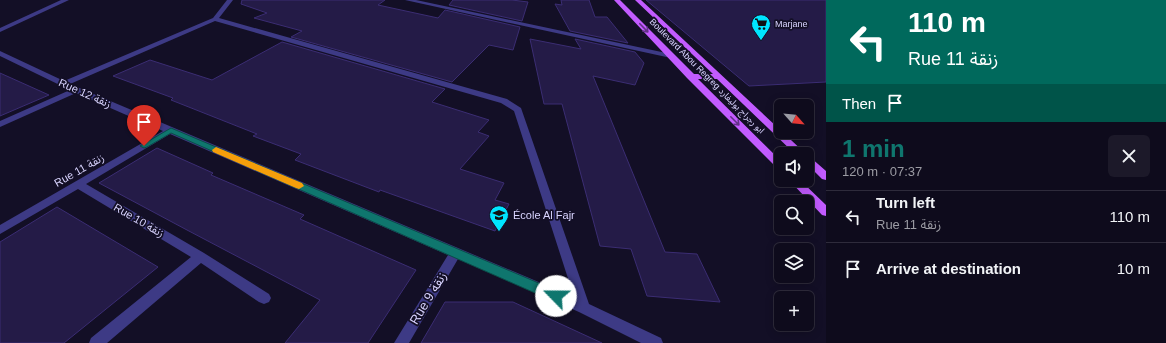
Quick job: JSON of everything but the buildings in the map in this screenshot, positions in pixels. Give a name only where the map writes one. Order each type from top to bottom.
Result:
[{"type":"main road","name":"Boulevard Abou Regreg ابو رجراج بوليفارد","points":[[617,0],[774,160]]},
{"type":"main road","name":"Boulevard Abou Regreg ابو رجراج بوليفارد","points":[[638,0],[795,147]]},
{"type":"main road","points":[[690,76],[720,77]]},
{"type":"main road","points":[[814,166],[826,177]]},
{"type":"main road","points":[[801,187],[826,212]]},
{"type":"street","points":[[0,30],[66,0]]},
{"type":"street","points":[[63,84],[215,19],[230,0]]},
{"type":"street","points":[[408,0],[671,56]]},
{"type":"street","points":[[215,19],[504,101],[518,110],[584,308]]},
{"type":"street","name":"Rue 12 زنقة","points":[[0,53],[76,90],[584,308],[656,343]]},
{"type":"street","points":[[0,124],[76,90]]},
{"type":"street","name":"Rue 11 زنقة","points":[[0,230],[171,130]]},
{"type":"street","name":"Rue 10 زنقة","points":[[78,184],[200,256],[264,298]]},
{"type":"street","name":"Rue 9 زنقة","points":[[401,343],[455,253]]},
{"type":"street","points":[[96,343],[200,256]]},
{"type":"slow traffic","points":[[216,150],[299,186]]},
{"type":"place","name":"Marjane","points":[[761,41]]},
{"type":"place","name":"École Al Fajr","points":[[499,232]]},
{"type":"route","points":[[144,146],[171,130],[556,296]]}]
